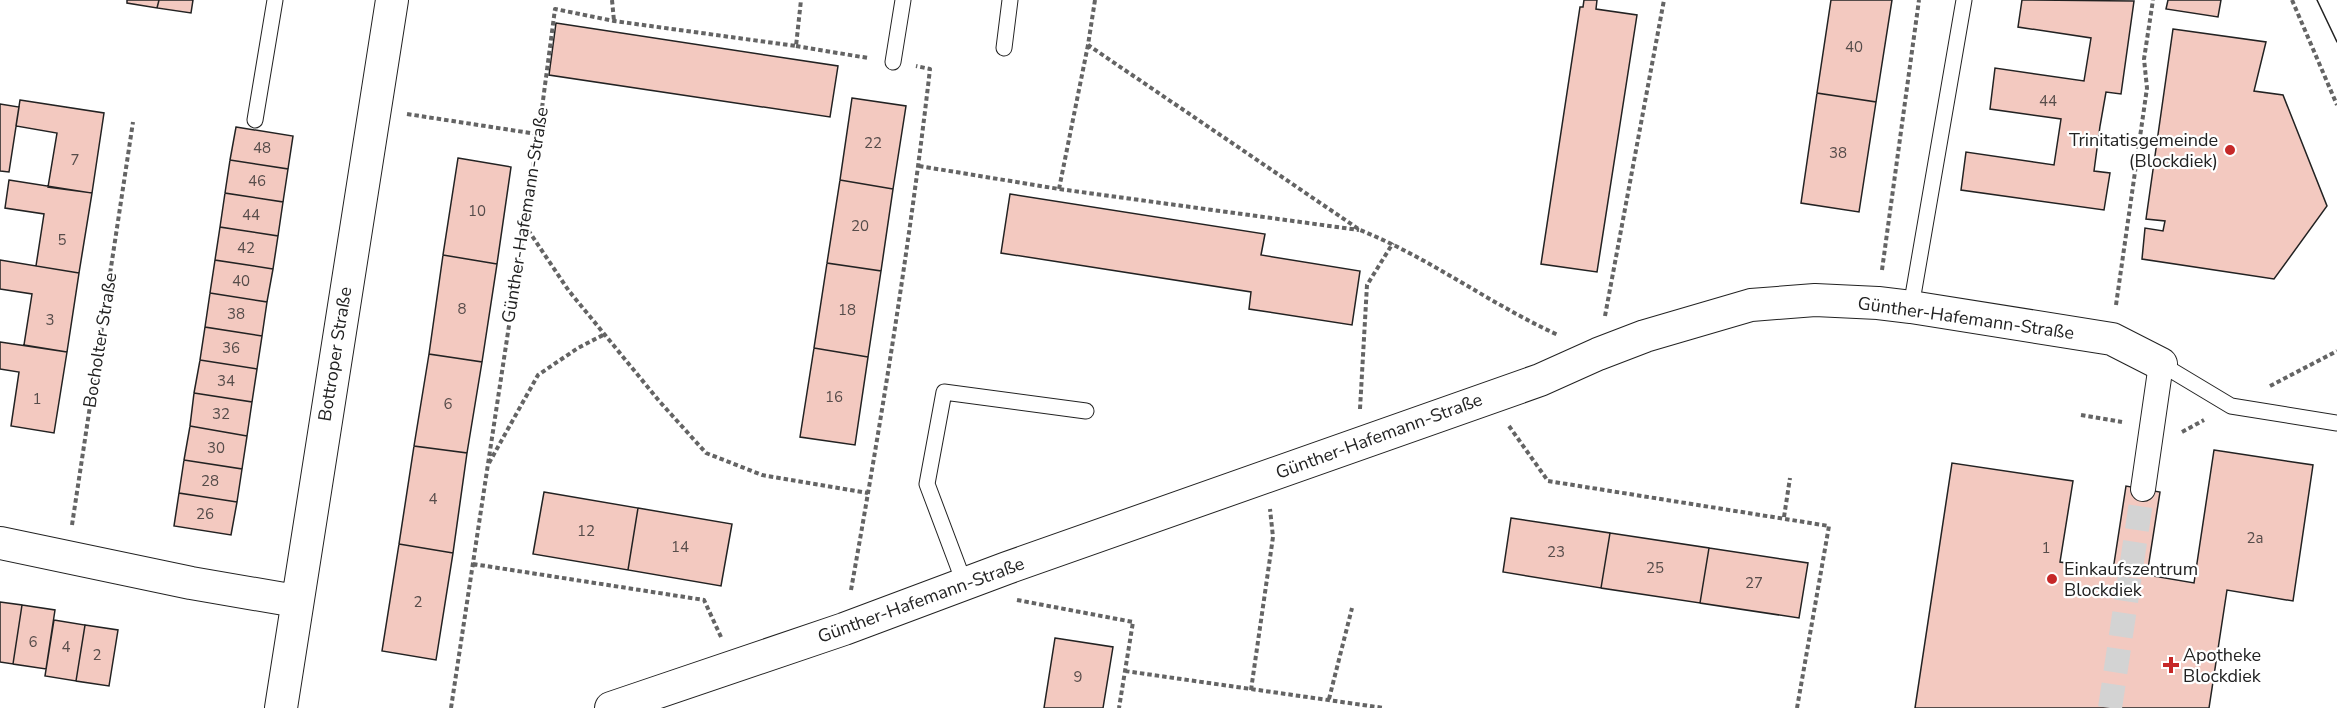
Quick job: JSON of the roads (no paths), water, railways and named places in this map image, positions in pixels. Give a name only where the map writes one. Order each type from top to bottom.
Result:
[{"type":"street","name":"Bottroper Straße","points":[[281,708],[392,0]]},
{"type":"street","name":"Günther-Hafemann-Straße","points":[[611,708],[844,629],[1007,568],[1540,380],[1645,336],[1752,304],[1815,300],[1911,307],[2112,339],[2161,363]]},
{"type":"street","points":[[2144,489],[2161,363]]},
{"type":"street","points":[[0,543],[191,583],[296,601]]},
{"type":"lane","points":[[255,120],[275,0]]},
{"type":"lane","points":[[893,62],[903,0]]},
{"type":"lane","points":[[1004,48],[1010,0]]},
{"type":"lane","points":[[1911,307],[1964,0]]},
{"type":"lane","points":[[2161,363],[2230,406],[2337,423]]},
{"type":"lane","points":[[965,585],[927,484],[944,392],[1086,411]]},
{"type":"tunnel","points":[[2110,708],[2143,489]]},
{"type":"tram line","points":[[2317,0],[2337,42]]},
{"type":"place","name":"Trinitatisgemeinde (Blockdiek)","points":[[2230,150]]},
{"type":"place","name":"Einkaufszentrum Blockdiek","points":[[2052,579]]},
{"type":"place","name":"Apotheke Blockdiek","points":[[2171,665]]}]
